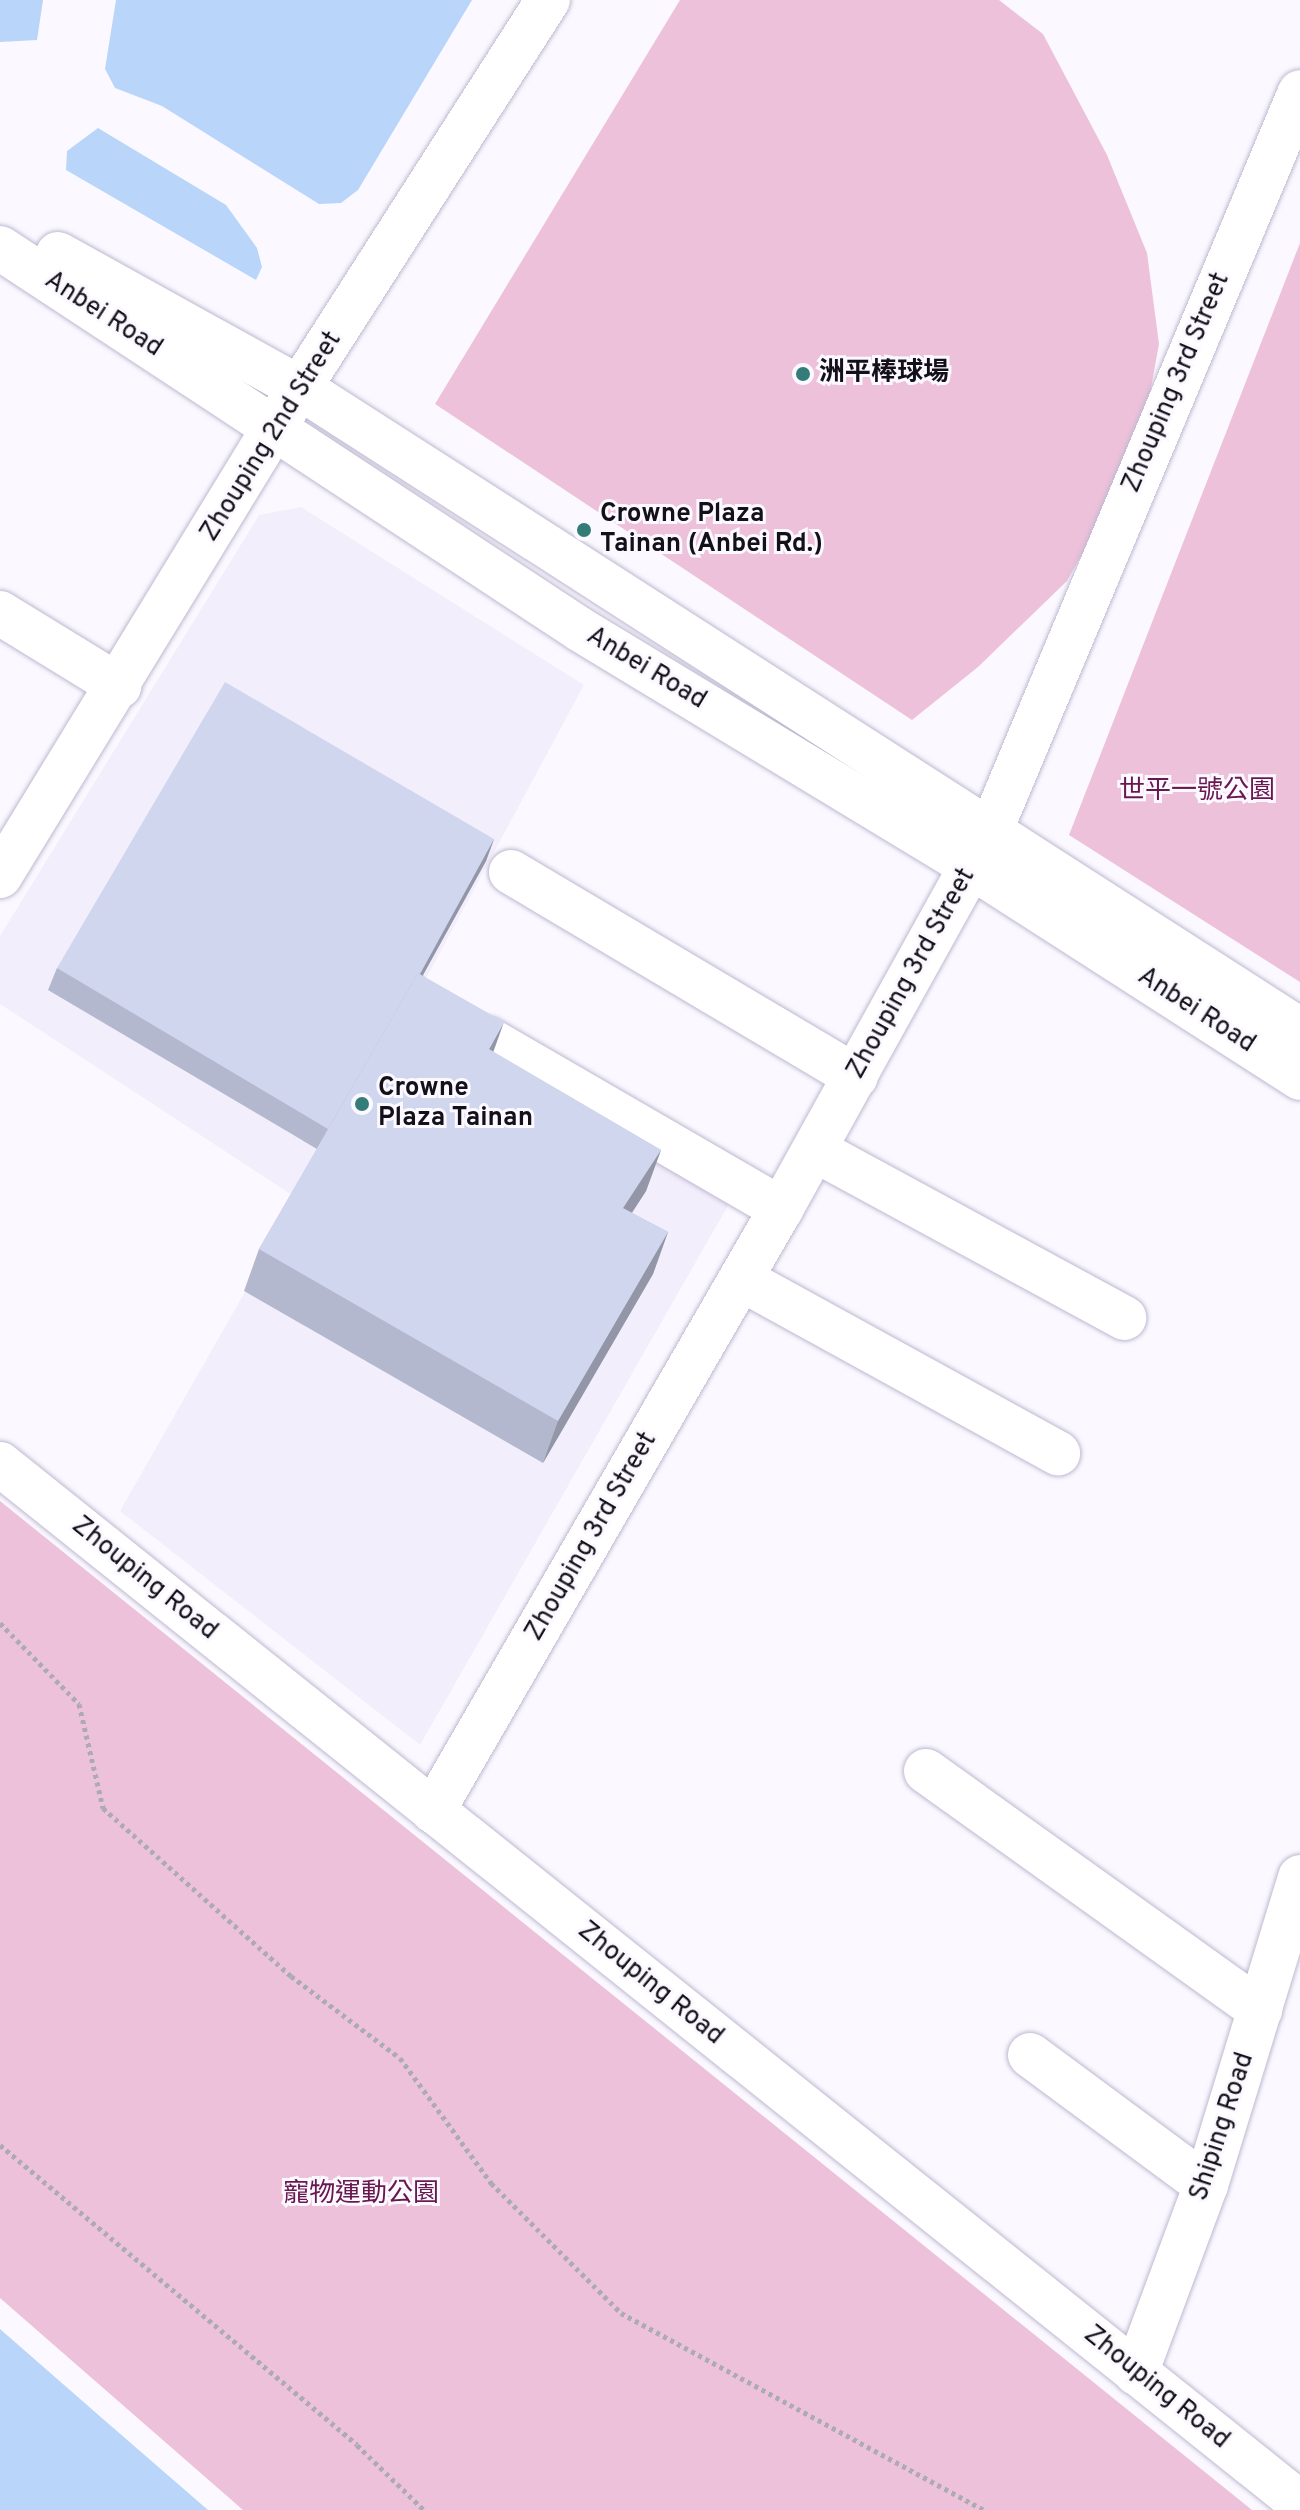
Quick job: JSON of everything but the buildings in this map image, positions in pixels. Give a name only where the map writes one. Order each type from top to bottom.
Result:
[{"type":"street","name":"Zhouping 2nd Street","points":[[0,876],[119,686],[275,426],[302,389],[548,0]]},
{"type":"street","name":"Zhouping 3rd Street","points":[[433,1811],[815,1150],[980,849],[1300,92]]},
{"type":"street","name":"Anbei Road","points":[[0,222],[302,389],[980,849],[1300,1078]]},
{"type":"street","name":"Anbei Road","points":[[0,248],[581,630],[980,849],[1300,1030]]},
{"type":"street","points":[[0,613],[119,686]]},
{"type":"street","points":[[511,872],[856,1077]]},
{"type":"street","points":[[488,1039],[781,1209]]},
{"type":"street","points":[[815,1150],[1124,1318]]},
{"type":"street","points":[[741,1279],[1058,1453]]},
{"type":"street","name":"Zhouping Road","points":[[0,1464],[1300,2503]]},
{"type":"street","points":[[926,1771],[1260,2010]]},
{"type":"street","name":"Shiping Road","points":[[1136,2373],[1206,2185],[1300,1877]]},
{"type":"street","points":[[1030,2055],[1206,2185]]},
{"type":"path","points":[[0,1623],[79,1704],[103,1808],[291,1976],[400,2058],[491,2183],[621,2313],[984,2510]]},
{"type":"path","points":[[0,2145],[357,2445],[424,2510]]},
{"type":"shaded area","name":"Crowne Plaza Tainan","points":[[301,507],[584,685],[408,1012],[733,1197],[420,1745],[120,1511],[298,1199],[0,1004],[0,936],[259,515]]},
{"type":"green space","name":"洲平棒球場","points":[[680,0],[999,0],[1043,34],[1107,155],[1147,253],[1159,344],[1143,431],[1106,511],[1067,581],[978,667],[912,720],[435,404]]},
{"type":"green space","name":"世平一號公園","points":[[1300,243],[1300,982],[1069,835]]},
{"type":"green space","name":"寵物運動公園","points":[[0,1501],[1252,2510],[243,2510],[0,2298]]},
{"type":"water","points":[[0,0],[43,0],[37,40],[0,42]]},
{"type":"water","points":[[116,0],[472,0],[358,190],[341,203],[319,204],[162,106],[115,88],[105,69]]},
{"type":"water","points":[[98,128],[226,205],[257,248],[262,267],[256,280],[66,170],[67,151]]},
{"type":"water","points":[[0,2329],[103,2419],[208,2510],[0,2510]]},
{"type":"place","name":"洲平棒球場","points":[[803,374]]},
{"type":"place","name":"Crowne Plaza Tainan (Anbei Rd.)","points":[[584,530]]},
{"type":"place","name":"Crowne Plaza Tainan","points":[[362,1104]]}]
